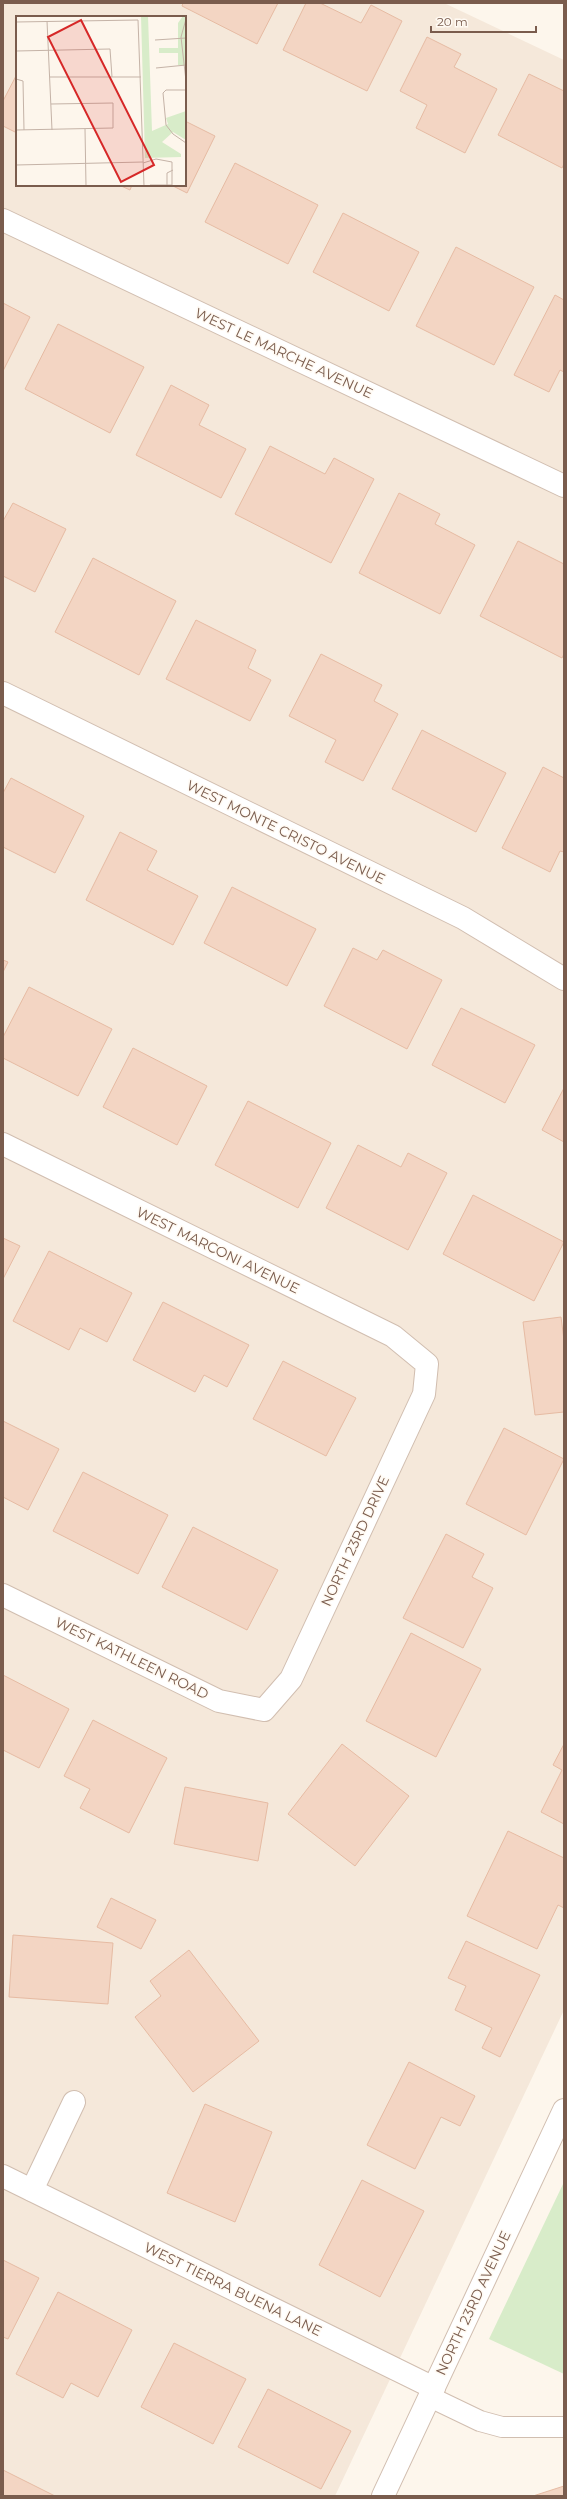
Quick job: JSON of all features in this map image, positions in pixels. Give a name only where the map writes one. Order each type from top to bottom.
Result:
[{"type":"street","name":"WEST LE MARCHE AVENUE","points":[[3,220],[564,486]]},
{"type":"street","name":"WEST MONTE CRISTO AVENUE","points":[[3,693],[464,918],[564,979]]},
{"type":"street","name":"WEST MARCONI AVENUE","points":[[3,1144],[393,1336],[427,1364]]},
{"type":"street","name":"NORTH 23RD DRIVE","points":[[264,1710],[294,1672],[424,1394],[427,1364]]},
{"type":"street","name":"WEST KATHLEEN ROAD","points":[[3,1595],[219,1702],[264,1710]]},
{"type":"street","points":[[32,2190],[74,2102]]},
{"type":"street","name":"NORTH 23RD AVENUE","points":[[383,2496],[564,2110]]},
{"type":"street","name":"WEST TIERRA BUENA LANE","points":[[3,2176],[432,2392]]},
{"type":"lane","points":[[432,2392],[480,2421],[502,2427],[564,2427]]},
{"type":"shaded area","points":[[3,3],[444,3],[564,60],[564,2010],[335,2496],[3,2496]]},
{"type":"green space","points":[[564,2182],[564,2374],[489,2339]]},
{"type":"building","points":[[183,3],[278,3],[257,44],[182,6]]},
{"type":"building","points":[[306,3],[320,3],[361,23],[371,5],[402,21],[367,91],[283,50]]},
{"type":"building","points":[[427,37],[461,54],[454,67],[497,89],[465,153],[416,128],[427,105],[400,91]]},
{"type":"building","points":[[529,74],[564,91],[564,164],[562,168],[498,135]]},
{"type":"building","points":[[16,76],[16,132],[3,126],[3,101]]},
{"type":"building","points":[[186,122],[215,136],[187,193],[173,186],[186,186]]},
{"type":"building","points":[[235,163],[318,205],[288,264],[205,222]]},
{"type":"building","points":[[121,186],[132,186],[130,190]]},
{"type":"building","points":[[343,213],[419,252],[389,311],[313,272]]},
{"type":"building","points":[[456,247],[534,287],[494,365],[416,326]]},
{"type":"building","points":[[555,295],[564,300],[564,372],[560,370],[549,392],[514,375]]},
{"type":"building","points":[[3,303],[30,317],[3,371]]},
{"type":"building","points":[[58,324],[144,367],[110,433],[25,389]]},
{"type":"building","points":[[171,385],[209,405],[199,425],[246,449],[221,498],[136,455]]},
{"type":"building","points":[[270,446],[325,474],[334,458],[374,479],[331,563],[235,514]]},
{"type":"building","points":[[399,493],[440,514],[435,524],[475,545],[440,614],[359,573]]},
{"type":"building","points":[[13,503],[66,529],[35,592],[3,576],[3,521]]},
{"type":"building","points":[[518,541],[564,564],[564,654],[562,658],[480,616]]},
{"type":"building","points":[[93,558],[176,601],[139,675],[55,632]]},
{"type":"building","points":[[196,620],[256,650],[248,668],[271,680],[250,721],[166,679]]},
{"type":"building","points":[[321,654],[382,685],[374,701],[398,714],[363,781],[325,762],[336,740],[289,716]]},
{"type":"building","points":[[422,730],[506,773],[476,832],[392,789]]},
{"type":"building","points":[[543,767],[564,778],[564,852],[560,851],[550,872],[502,848]]},
{"type":"building","points":[[11,778],[84,816],[55,873],[3,847],[3,793]]},
{"type":"building","points":[[120,832],[157,851],[147,870],[198,896],[173,945],[86,900]]},
{"type":"building","points":[[232,887],[316,929],[287,986],[204,943]]},
{"type":"building","points":[[353,948],[377,960],[383,950],[442,980],[407,1049],[324,1006]]},
{"type":"building","points":[[3,960],[8,962],[3,972]]},
{"type":"building","points":[[29,987],[112,1029],[78,1096],[3,1058],[3,1037]]},
{"type":"building","points":[[461,1008],[535,1045],[505,1103],[432,1065]]},
{"type":"building","points":[[133,1048],[207,1086],[177,1145],[103,1107]]},
{"type":"building","points":[[564,1088],[564,1142],[542,1130]]},
{"type":"building","points":[[248,1101],[331,1143],[298,1208],[215,1165]]},
{"type":"building","points":[[358,1145],[401,1167],[408,1153],[447,1173],[408,1250],[326,1208]]},
{"type":"building","points":[[473,1195],[564,1242],[534,1301],[443,1254]]},
{"type":"building","points":[[3,1238],[20,1246],[3,1279]]},
{"type":"building","points":[[49,1251],[132,1293],[107,1342],[80,1328],[69,1350],[13,1321]]},
{"type":"building","points":[[163,1302],[249,1345],[227,1387],[204,1375],[195,1392],[133,1360]]},
{"type":"building","points":[[561,1317],[564,1340],[564,1412],[535,1415],[523,1322]]},
{"type":"building","points":[[283,1361],[356,1398],[326,1456],[253,1419]]},
{"type":"building","points":[[3,1421],[59,1449],[28,1510],[3,1497]]},
{"type":"building","points":[[504,1428],[564,1459],[526,1535],[466,1504]]},
{"type":"building","points":[[83,1472],[168,1515],[138,1574],[53,1531]]},
{"type":"building","points":[[193,1527],[278,1570],[247,1630],[162,1587]]},
{"type":"building","points":[[446,1534],[484,1554],[472,1577],[493,1588],[463,1648],[403,1618]]},
{"type":"building","points":[[411,1633],[481,1669],[436,1757],[366,1721]]},
{"type":"building","points":[[3,1675],[69,1709],[39,1768],[3,1750]]},
{"type":"building","points":[[93,1720],[167,1758],[129,1833],[80,1808],[90,1789],[64,1776]]},
{"type":"building","points":[[342,1744],[409,1796],[355,1866],[288,1814]]},
{"type":"building","points":[[564,1744],[564,1824],[541,1812],[562,1770],[553,1765]]},
{"type":"building","points":[[185,1787],[268,1803],[258,1861],[174,1844]]},
{"type":"building","points":[[508,1831],[564,1858],[564,1908],[558,1905],[537,1949],[467,1916]]},
{"type":"building","points":[[111,1898],[156,1920],[141,1949],[97,1927]]},
{"type":"building","points":[[13,1935],[113,1943],[108,2004],[9,1997]]},
{"type":"building","points":[[466,1941],[540,1975],[500,2057],[482,2048],[492,2028],[455,2010],[466,1986],[448,1978]]},
{"type":"building","points":[[189,1950],[259,2041],[193,2092],[135,2017],[161,1996],[150,1981]]},
{"type":"building","points":[[409,2062],[475,2096],[460,2126],[441,2117],[415,2169],[367,2145]]},
{"type":"building","points":[[205,2104],[272,2132],[235,2222],[167,2193]]},
{"type":"building","points":[[362,2180],[424,2211],[380,2297],[319,2265]]},
{"type":"building","points":[[3,2260],[39,2278],[8,2339],[3,2337]]},
{"type":"building","points":[[58,2292],[132,2330],[98,2397],[71,2383],[63,2398],[16,2374]]},
{"type":"building","points":[[174,2343],[246,2379],[213,2444],[141,2407]]},
{"type":"building","points":[[268,2389],[351,2431],[321,2489],[238,2447]]},
{"type":"building","points":[[3,2470],[55,2496],[3,2496]]},
{"type":"building","points":[[564,2486],[564,2496],[533,2496]]}]
